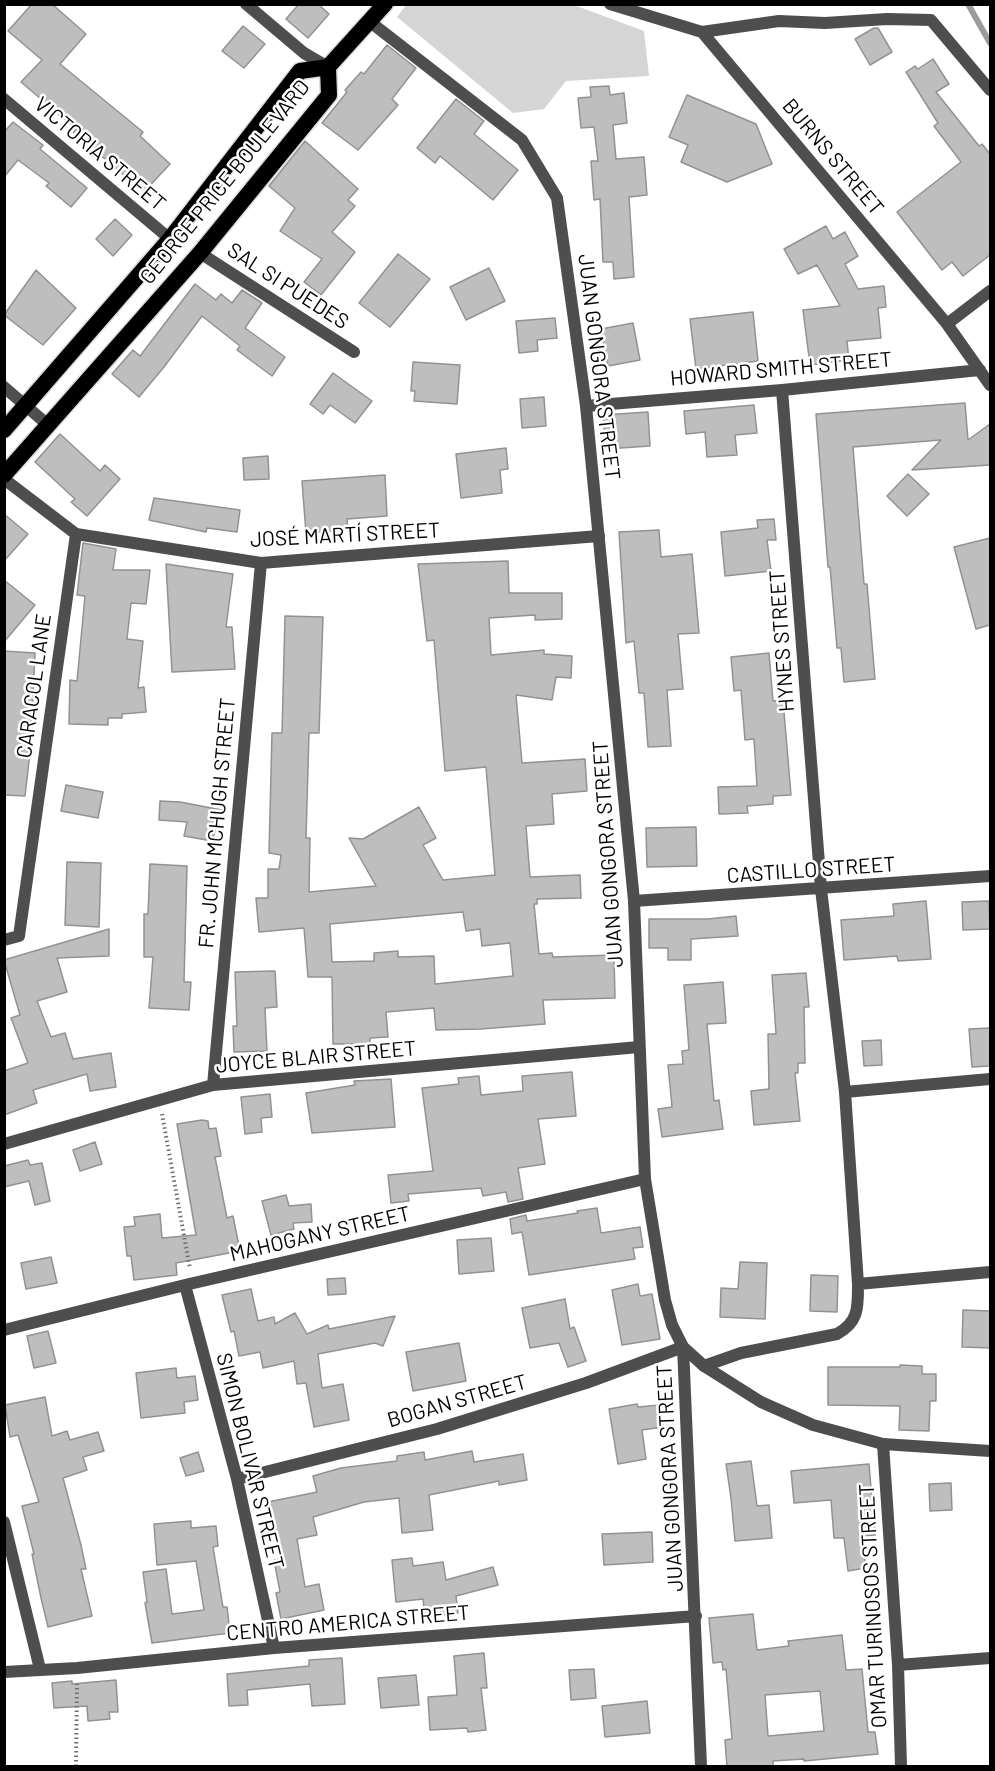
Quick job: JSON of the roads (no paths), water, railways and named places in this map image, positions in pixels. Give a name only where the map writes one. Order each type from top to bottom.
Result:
[{"type":"highway","points":[[328,67],[385,4]]},
{"type":"highway","name":"GEORGE PRICE BOULEVARD","points":[[4,430],[171,239],[300,71],[328,67],[329,94],[200,253],[4,477]]},
{"type":"street","points":[[246,4],[304,53],[328,67]]},
{"type":"street","points":[[610,4],[702,32],[780,21],[825,22],[887,18],[931,20],[990,90]]},
{"type":"street","name":"JUAN GONGORA STREET","points":[[369,21],[522,140],[557,198],[586,406],[634,901],[645,1179],[665,1299],[672,1325],[683,1347],[701,1767]]},
{"type":"street","name":"BURNS STREET","points":[[702,32],[947,324],[990,385]]},
{"type":"street","name":"VICTORIA STREET","points":[[4,99],[171,239]]},
{"type":"street","name":"SAL SI PUEDES","points":[[200,253],[354,352]]},
{"type":"street","points":[[947,324],[990,291]]},
{"type":"street","name":"HOWARD SMITH STREET","points":[[586,406],[782,390],[980,370]]},
{"type":"street","points":[[4,387],[48,425]]},
{"type":"street","name":"HYNES STREET","points":[[704,1366],[741,1353],[837,1334],[849,1327],[857,1308],[858,1284],[845,1092],[821,889],[782,390]]},
{"type":"street","name":"JOSÉ MARTÍ STREET","points":[[4,477],[76,534],[261,563],[599,536]]},
{"type":"street","name":"CARACOL LANE","points":[[4,940],[19,936],[76,534]]},
{"type":"street","name":"FR. JOHN MCHUGH STREET","points":[[213,1085],[261,563]]},
{"type":"street","name":"CASTILLO STREET","points":[[634,901],[990,876]]},
{"type":"street","name":"JOYCE BLAIR STREET","points":[[4,1144],[213,1085],[639,1047]]},
{"type":"street","points":[[845,1092],[990,1079]]},
{"type":"street","name":"MAHOGANY STREET","points":[[4,1330],[189,1284],[645,1179]]},
{"type":"street","points":[[858,1284],[990,1272]]},
{"type":"street","name":"SIMON BOLIVAR STREET","points":[[189,1284],[237,1479],[274,1648]]},
{"type":"street","points":[[683,1347],[704,1366],[761,1402],[802,1420],[883,1444],[990,1451]]},
{"type":"street","name":"BOGAN STREET","points":[[237,1479],[437,1429],[586,1383],[683,1347]]},
{"type":"street","name":"OMAR TURINOSOS STREET","points":[[883,1444],[898,1665],[901,1767]]},
{"type":"street","points":[[4,1522],[40,1670]]},
{"type":"street","name":"CENTRO AMERICA STREET","points":[[4,1672],[77,1668],[274,1648],[696,1616]]},
{"type":"street","points":[[898,1665],[990,1658]]},
{"type":"waterway","points":[[968,4],[990,43]]}]
